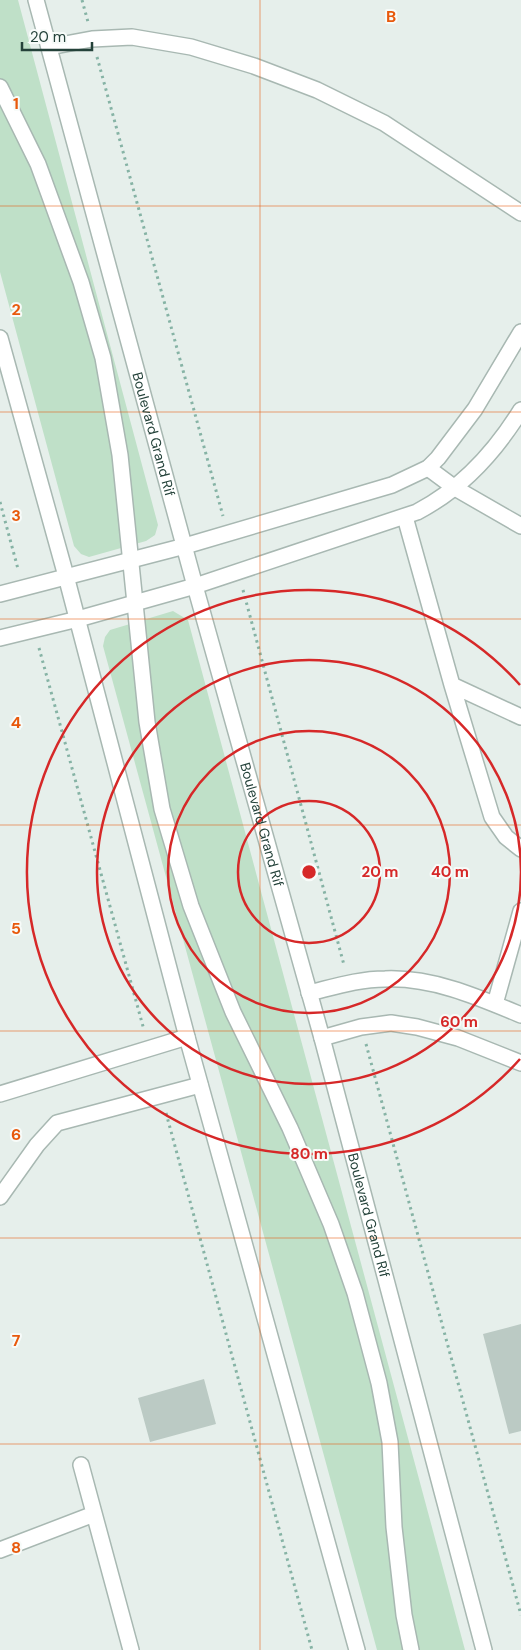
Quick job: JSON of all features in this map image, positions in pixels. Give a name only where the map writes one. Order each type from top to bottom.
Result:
[{"type":"street","name":"Boulevard Grand Rif","points":[[36,0],[195,586],[322,1038],[484,1650]]},
{"type":"street","points":[[49,47],[92,39],[132,37],[191,47],[254,66],[317,90],[384,124],[521,213]]},
{"type":"street","points":[[0,87],[38,164],[81,282],[103,358],[120,455],[132,560],[134,603],[148,722],[162,809],[191,906],[233,1012],[290,1128],[328,1215],[355,1293],[379,1382],[390,1442],[395,1537],[404,1615],[411,1650]]},
{"type":"street","points":[[0,594],[185,546],[392,485],[428,468],[454,440],[475,410],[521,332]]},
{"type":"street","points":[[0,338],[78,619],[186,1037],[357,1650]]},
{"type":"street","points":[[0,638],[78,619],[195,586],[405,517],[429,506],[455,488],[482,462],[509,430],[521,410]]},
{"type":"street","points":[[428,468],[455,488],[521,526]]},
{"type":"street","points":[[405,517],[492,817],[506,837],[521,848]]},
{"type":"street","points":[[452,684],[521,717]]},
{"type":"street","points":[[495,1004],[521,911]]},
{"type":"street","points":[[309,993],[349,983],[385,978],[420,981],[495,1004],[521,1015]]},
{"type":"street","points":[[322,1038],[361,1027],[391,1023],[417,1027],[458,1038],[521,1063]]},
{"type":"street","points":[[0,1094],[186,1037]]},
{"type":"street","points":[[1,1190],[57,1123],[200,1085]]},
{"type":"street","points":[[81,1465],[131,1650]]},
{"type":"street","points":[[0,1550],[94,1514]]},
{"type":"path","points":[[82,0],[228,533]]},
{"type":"path","points":[[238,572],[349,983]]},
{"type":"path","points":[[361,1027],[521,1615]]},
{"type":"green space","points":[[0,0],[18,0],[158,525],[155,535],[146,541],[89,557],[81,554],[74,546],[0,272]]},
{"type":"green space","points":[[173,611],[188,620],[465,1650],[377,1650],[103,646],[105,637],[110,630]]},
{"type":"building","points":[[521,1324],[521,1431],[509,1434],[483,1334]]},
{"type":"building","points":[[204,1379],[216,1424],[150,1442],[138,1398]]}]
